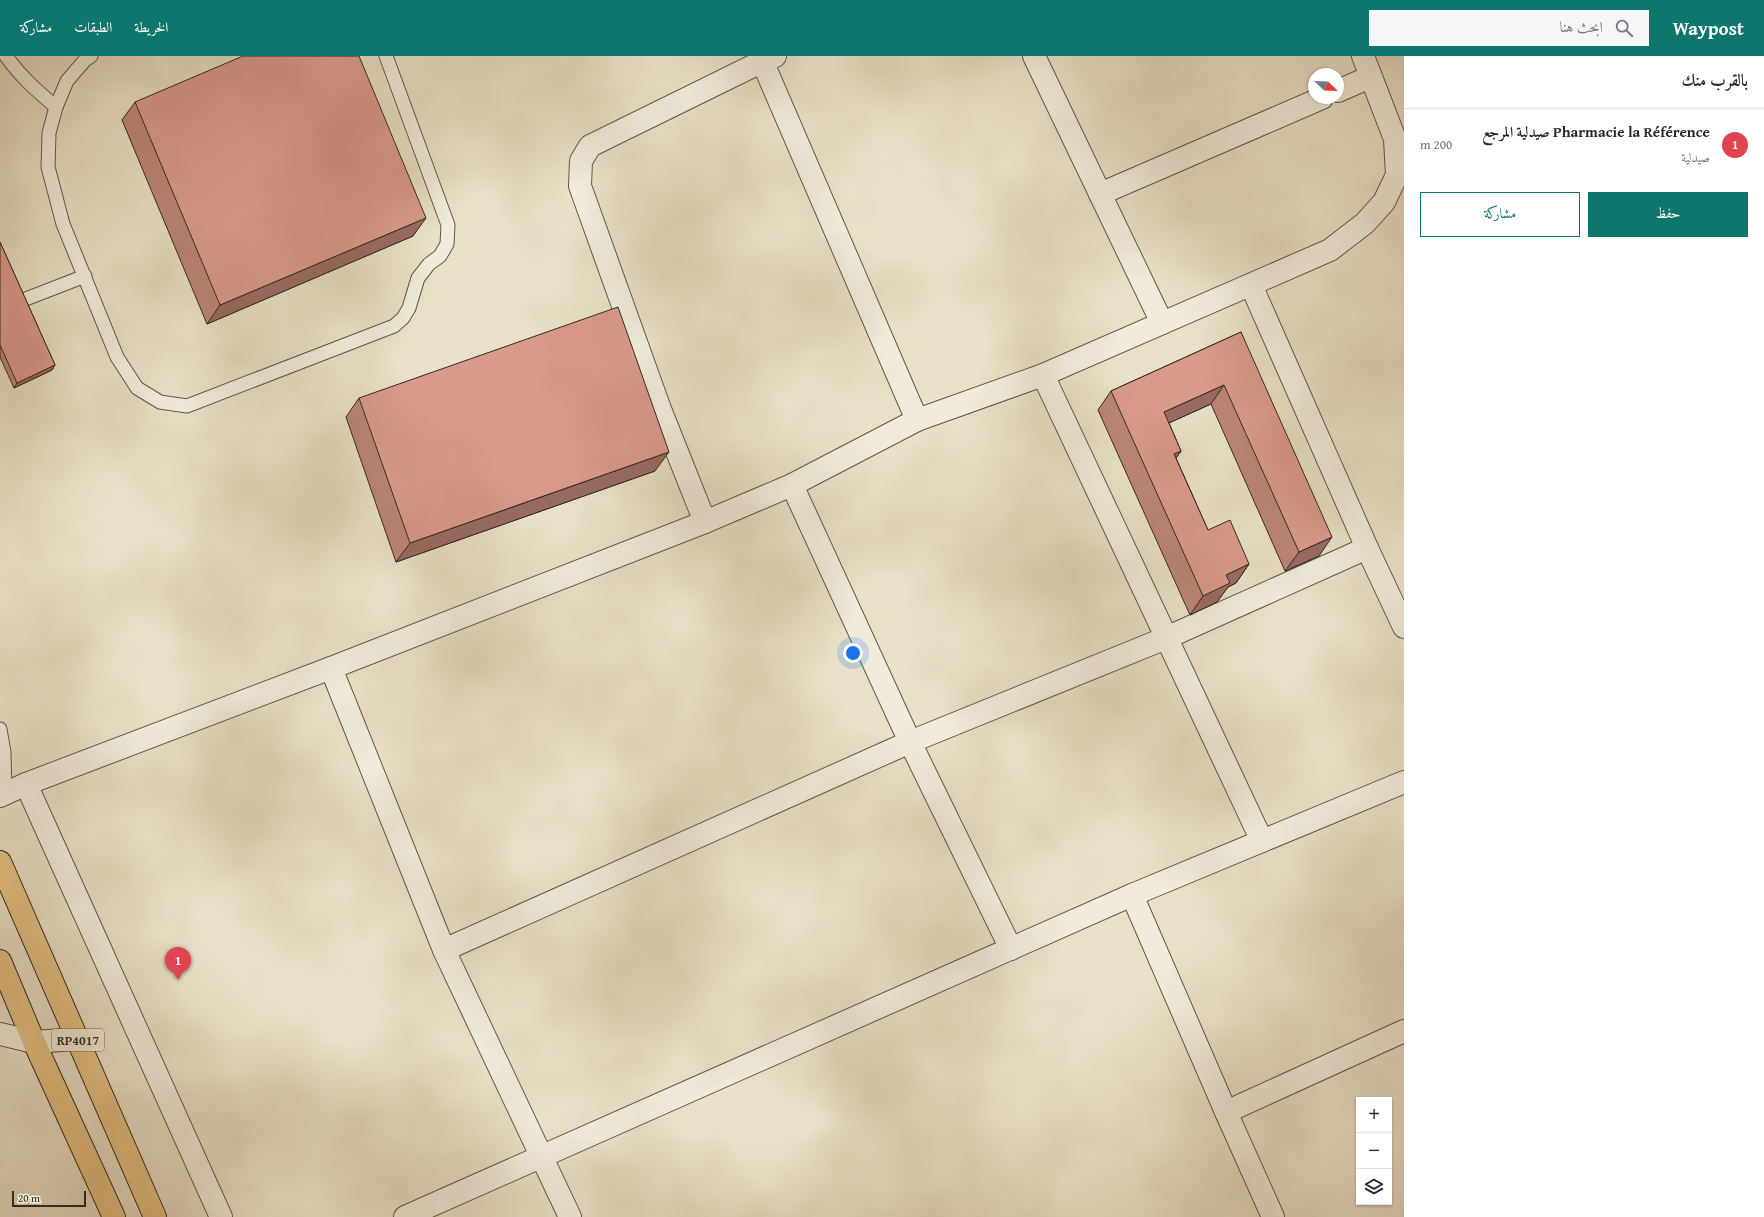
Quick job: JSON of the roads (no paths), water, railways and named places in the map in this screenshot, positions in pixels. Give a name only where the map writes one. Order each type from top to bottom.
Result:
[{"type":"main road","name":"RP4017","points":[[0,862],[155,1217]]},
{"type":"main road","name":"RP4017","points":[[0,961],[34,1042],[114,1217]]},
{"type":"street","points":[[1034,56],[1162,324]]},
{"type":"street","points":[[3,795],[26,784],[331,668],[705,522],[792,485],[917,420],[1043,375],[1330,250],[1365,223],[1384,202],[1397,175],[1395,139],[1370,77],[1364,56]]},
{"type":"street","points":[[705,522],[660,409],[580,186],[580,161],[590,146],[766,58],[917,420]]},
{"type":"street","points":[[1344,88],[1370,77]]},
{"type":"street","points":[[1100,194],[1308,104]]},
{"type":"street","points":[[1250,285],[1367,548],[1404,626]]},
{"type":"street","points":[[1043,375],[1262,841]]},
{"type":"street","points":[[792,485],[910,742],[1011,949]]},
{"type":"street","points":[[444,950],[910,742],[1166,638],[1367,548]]},
{"type":"street","points":[[331,668],[444,950],[570,1217]]},
{"type":"street","points":[[405,1217],[1132,895],[1404,782]]},
{"type":"street","points":[[26,784],[221,1217]]},
{"type":"street","points":[[1132,895],[1272,1217]]},
{"type":"street","points":[[1226,1112],[1404,1031]]},
{"type":"street","points":[[0,1034],[34,1042],[77,1038]]},
{"type":"lane","points":[[6,56],[16,71],[32,88],[56,107]]},
{"type":"lane","points":[[91,56],[85,60],[67,81],[56,107],[49,133],[48,167],[62,224],[85,276],[117,357],[136,388],[160,402],[187,406],[394,326],[403,318],[409,308],[418,278],[429,264],[440,256],[447,244],[448,225],[386,56]]},
{"type":"lane","points":[[0,309],[85,276]]},
{"type":"lane","points":[[0,729],[4,752],[3,795]]},
{"type":"place","name":"Pharmacie la Référence صيدلية المرجع","points":[[178,980]]}]
